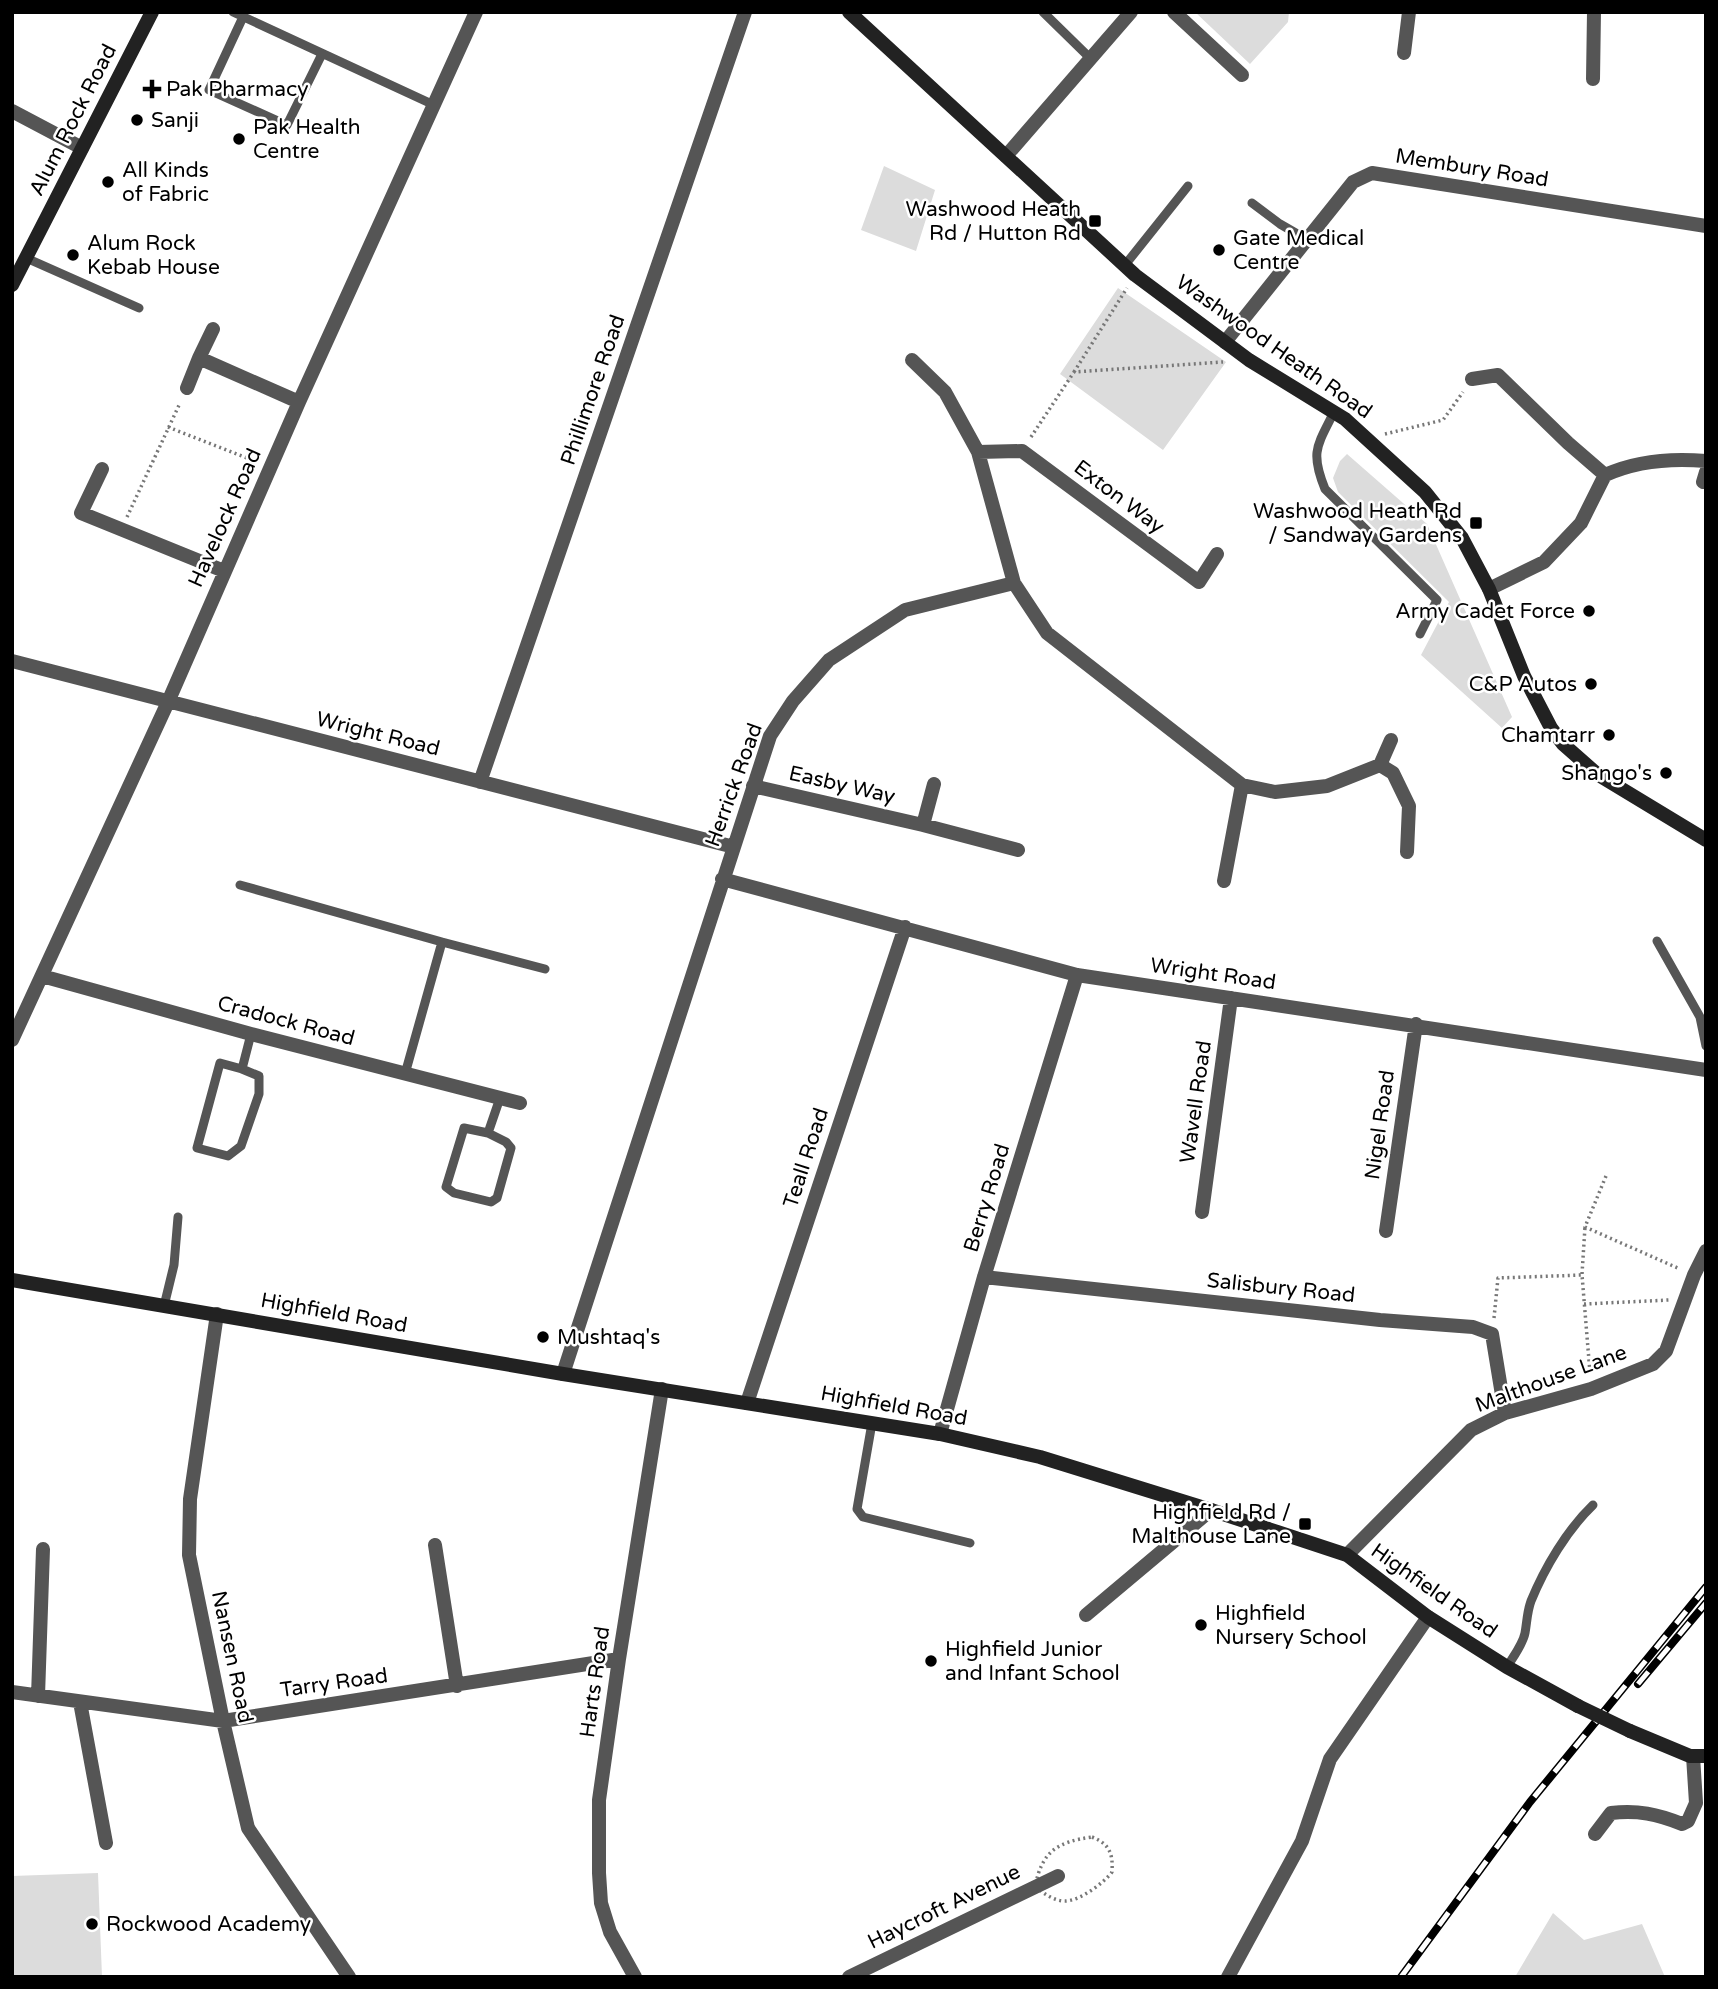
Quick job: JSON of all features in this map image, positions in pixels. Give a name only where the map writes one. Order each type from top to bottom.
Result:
[{"type":"main road","name":"Alum Rock Road","points":[[12,285],[152,12]]},
{"type":"main road","name":"Washwood Heath Road","points":[[849,12],[1130,270],[1249,360],[1334,412],[1425,492],[1462,538],[1489,589],[1524,676],[1551,728],[1563,744],[1597,774],[1706,840]]},
{"type":"main road","name":"Highfield Road","points":[[12,1280],[563,1374],[940,1434],[1040,1457],[1347,1555],[1428,1617],[1507,1667],[1578,1706],[1661,1746],[1699,1756]]},
{"type":"street","name":"Havelock Road","points":[[12,1040],[168,702],[299,402],[476,12]]},
{"type":"street","name":"Phillimore Road","points":[[480,782],[745,12]]},
{"type":"street","points":[[1006,156],[1131,12]]},
{"type":"street","points":[[1174,12],[1242,75]]},
{"type":"street","points":[[1404,52],[1409,12]]},
{"type":"street","points":[[1593,79],[1594,12]]},
{"type":"street","points":[[12,111],[82,148]]},
{"type":"street","name":"Membury Road","points":[[1225,342],[1353,182],[1372,173],[1706,226]]},
{"type":"street","points":[[187,388],[214,329]]},
{"type":"street","points":[[199,358],[299,402]]},
{"type":"street","points":[[912,360],[945,392],[978,452],[1014,583],[1047,633],[1242,785],[1275,792],[1327,786],[1380,765],[1391,740]]},
{"type":"street","points":[[1472,379],[1498,374],[1568,443],[1605,475]]},
{"type":"street","points":[[978,452],[1021,451]]},
{"type":"street","name":"Exton Way","points":[[1021,451],[1199,582],[1217,554]]},
{"type":"street","points":[[1489,589],[1544,562],[1581,523],[1605,475],[1620,468],[1677,458],[1706,461]]},
{"type":"street","points":[[102,469],[81,513],[224,571]]},
{"type":"street","name":"Herrick Road","points":[[563,1374],[769,736],[793,701],[829,660],[905,610],[1014,583]]},
{"type":"street","name":"Wright Road","points":[[12,661],[734,847]]},
{"type":"street","points":[[1380,765],[1393,773],[1409,806],[1407,852]]},
{"type":"street","points":[[923,825],[934,784]]},
{"type":"street","points":[[1224,881],[1242,785]]},
{"type":"street","name":"Easby Way","points":[[753,786],[1018,850]]},
{"type":"street","name":"Wright Road","points":[[722,879],[1077,975],[1416,1024],[1706,1070]]},
{"type":"street","name":"Teall Road","points":[[747,1403],[905,927]]},
{"type":"street","name":"Cradock Road","points":[[42,975],[251,1034],[520,1103]]},
{"type":"street","name":"Berry Road","points":[[940,1434],[984,1277],[1077,975]]},
{"type":"street","name":"Wavell Road","points":[[1202,1212],[1231,998]]},
{"type":"street","name":"Nigel Road","points":[[1386,1231],[1416,1024]]},
{"type":"street","name":"Malthouse Lane","points":[[1347,1555],[1471,1430],[1506,1413],[1591,1389],[1653,1364],[1666,1351],[1694,1275],[1706,1251]]},
{"type":"street","name":"Salisbury Road","points":[[984,1277],[1473,1327],[1492,1334]]},
{"type":"street","name":"Nansen Road","points":[[217,1314],[190,1499],[189,1555],[248,1828],[349,1977]]},
{"type":"street","points":[[1492,1334],[1506,1413]]},
{"type":"street","name":"Harts Road","points":[[635,1977],[610,1931],[601,1903],[599,1800],[662,1389]]},
{"type":"street","points":[[1086,1615],[1211,1510]]},
{"type":"street","points":[[435,1545],[457,1686]]},
{"type":"street","points":[[38,1696],[43,1549]]},
{"type":"street","points":[[1228,1977],[1302,1841],[1330,1759],[1428,1617]]},
{"type":"street","name":"Tarry Road","points":[[12,1692],[223,1721],[619,1659]]},
{"type":"street","points":[[80,1702],[106,1843]]},
{"type":"street","points":[[1595,1834],[1611,1813],[1636,1810],[1650,1812],[1682,1824],[1689,1821],[1696,1804],[1699,1756]]},
{"type":"street","name":"Haycroft Avenue","points":[[849,1977],[1058,1876]]},
{"type":"lane","points":[[233,12],[434,105]]},
{"type":"lane","points":[[1043,12],[1091,59]]},
{"type":"lane","points":[[243,17],[209,90],[287,125],[322,54]]},
{"type":"lane","points":[[1130,270],[1188,186]]},
{"type":"lane","points":[[1252,203],[1306,239]]},
{"type":"lane","points":[[26,258],[139,308]]},
{"type":"lane","points":[[1334,412],[1318,444],[1316,467],[1325,489],[1437,600],[1420,634]]},
{"type":"lane","points":[[240,884],[544,969]]},
{"type":"lane","points":[[1657,941],[1700,1017],[1706,1046]]},
{"type":"lane","points":[[405,1074],[442,942]]},
{"type":"lane","points":[[242,1069],[251,1034]]},
{"type":"lane","points":[[219,1063],[242,1069],[259,1076],[259,1094],[241,1146],[228,1156],[197,1148],[219,1063]]},
{"type":"lane","points":[[488,1133],[500,1098]]},
{"type":"lane","points":[[464,1128],[488,1133],[506,1142],[511,1148],[497,1198],[491,1202],[454,1193],[446,1187],[464,1128]]},
{"type":"lane","points":[[164,1306],[174,1265],[178,1217]]},
{"type":"lane","points":[[872,1423],[858,1514],[970,1544]]},
{"type":"lane","points":[[1507,1667],[1525,1636],[1526,1617],[1532,1600],[1578,1519],[1593,1505]]},
{"type":"path","points":[[1021,451],[1074,372],[1130,270]]},
{"type":"path","points":[[1074,372],[1249,360]]},
{"type":"path","points":[[1366,438],[1443,420],[1472,379]]},
{"type":"path","points":[[121,530],[187,388]]},
{"type":"path","points":[[167,427],[270,467]]},
{"type":"path","points":[[1591,1389],[1582,1275],[1585,1227],[1606,1176]]},
{"type":"path","points":[[1585,1227],[1694,1275]]},
{"type":"path","points":[[1492,1334],[1498,1278],[1582,1275]]},
{"type":"path","points":[[1584,1304],[1685,1300]]},
{"type":"shaded area","points":[[1195,12],[1289,12],[1288,22],[1250,64]]},
{"type":"shaded area","points":[[884,166],[935,190],[916,251],[861,230]]},
{"type":"shaded area","points":[[1118,288],[1226,362],[1163,450],[1060,374]]},
{"type":"shaded area","points":[[1347,454],[1427,524],[1512,717],[1502,728],[1421,655],[1449,602],[1338,492],[1333,478],[1340,461]]},
{"type":"shaded area","points":[[98,1873],[102,1977],[12,1977],[12,1876]]},
{"type":"shaded area","points":[[1553,1913],[1584,1940],[1642,1924],[1665,1977],[1515,1977]]},
{"type":"railway","points":[[1401,1977],[1530,1802],[1706,1587]]},
{"type":"railway","points":[[1638,1684],[1706,1603]]},
{"type":"place","name":"Pak Pharmacy","points":[[152,89]]},
{"type":"place","name":"Sanji","points":[[137,120]]},
{"type":"place","name":"Pak Health Centre","points":[[239,139]]},
{"type":"place","name":"All Kinds of Fabric","points":[[108,182]]},
{"type":"place","name":"Washwood Heath Rd / Hutton Rd","points":[[1095,221]]},
{"type":"place","name":"Gate Medical Centre","points":[[1219,250]]},
{"type":"place","name":"Alum Rock Kebab House","points":[[73,255]]},
{"type":"place","name":"Washwood Heath Rd / Sandway Gardens","points":[[1476,523]]},
{"type":"place","name":"Army Cadet Force","points":[[1589,611]]},
{"type":"place","name":"C&P Autos","points":[[1591,684]]},
{"type":"place","name":"Chamtarr","points":[[1609,735]]},
{"type":"place","name":"Shango's","points":[[1666,773]]},
{"type":"place","name":"Mushtaq's","points":[[543,1337]]},
{"type":"place","name":"Highfield Rd / Malthouse Lane","points":[[1305,1524]]},
{"type":"place","name":"Highfield Nursery School","points":[[1201,1625]]},
{"type":"place","name":"Highfield Junior and Infant School","points":[[931,1661]]},
{"type":"place","name":"Rockwood Academy","points":[[92,1924]]}]
